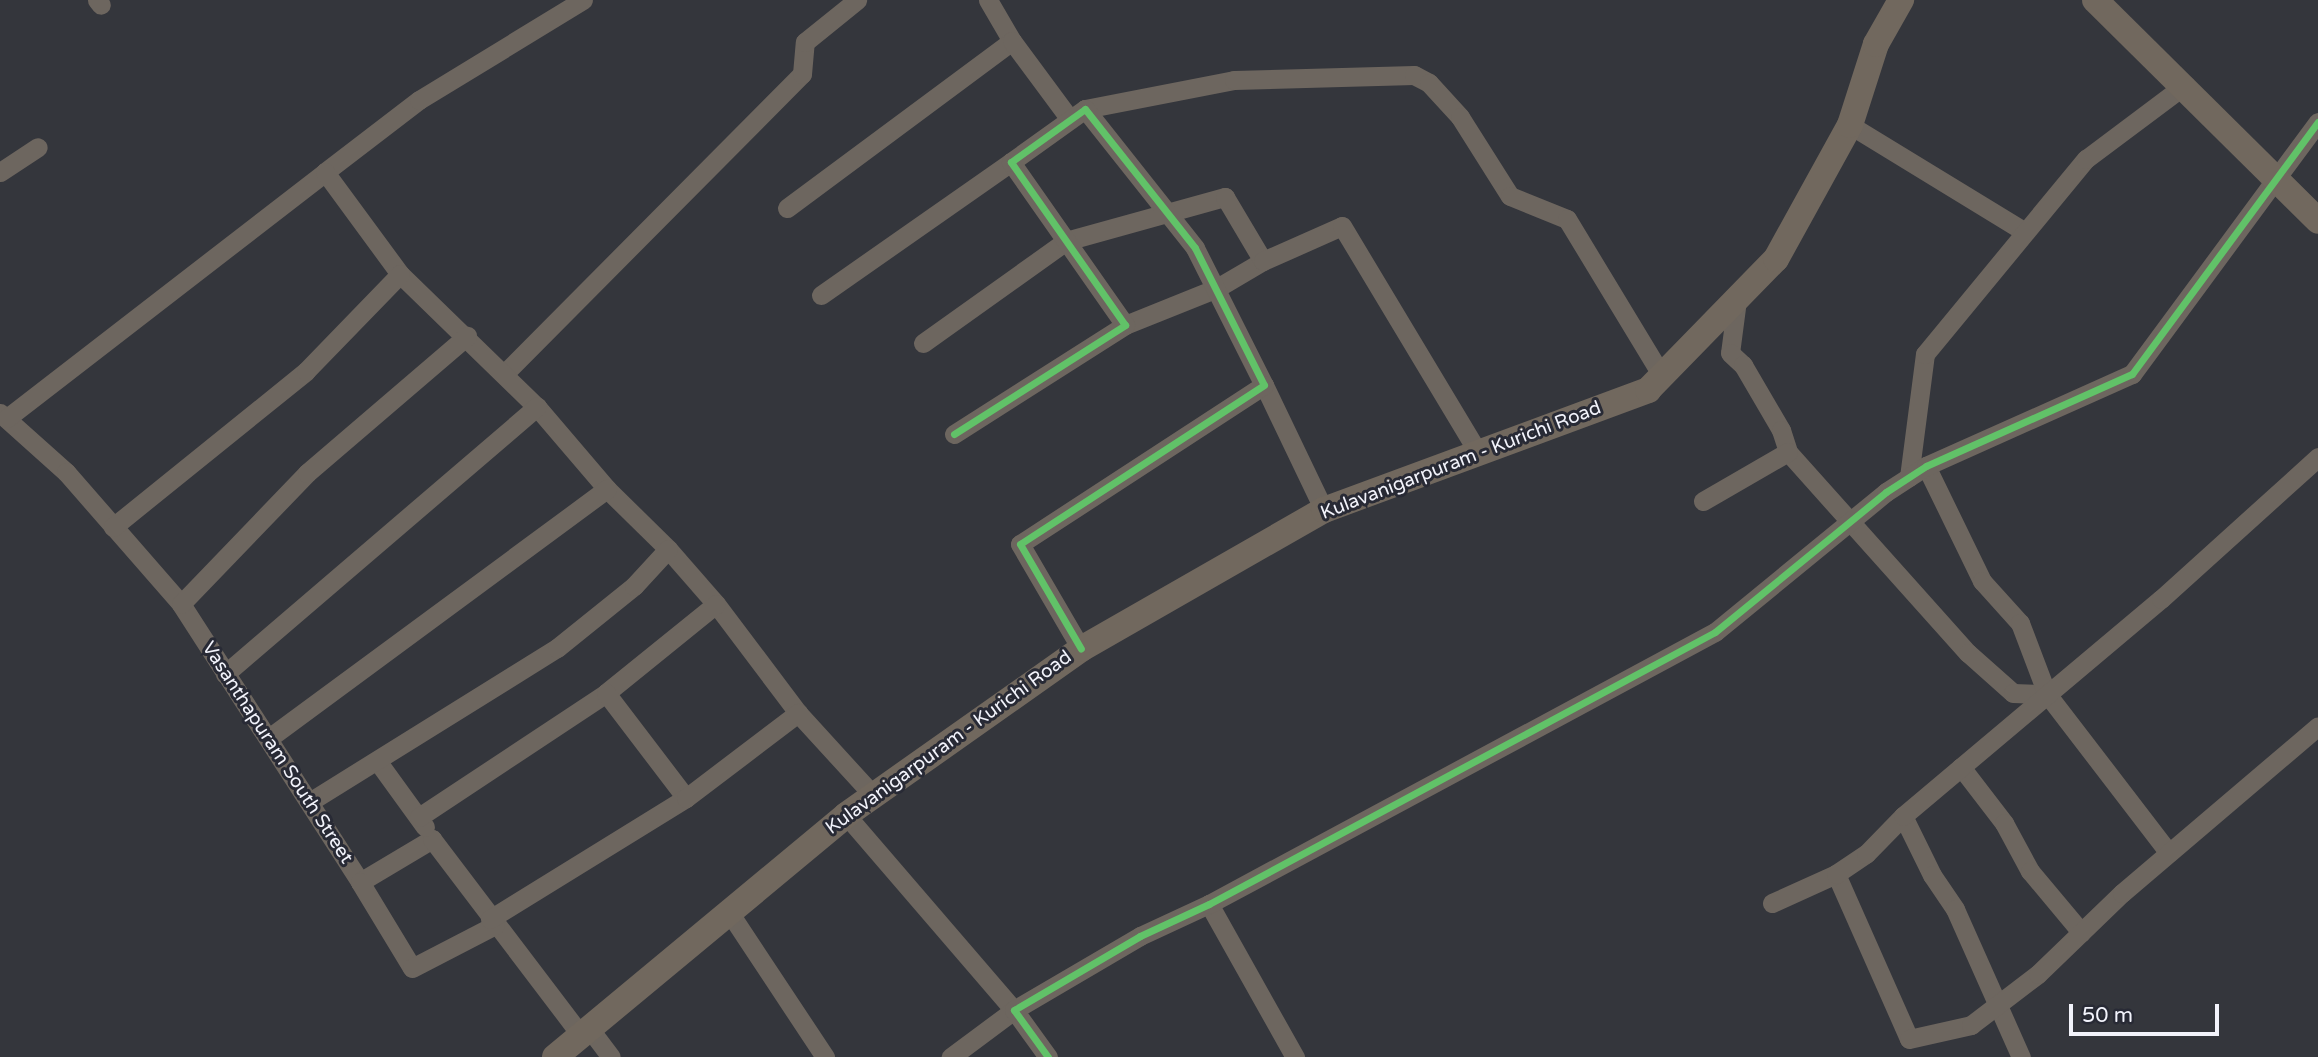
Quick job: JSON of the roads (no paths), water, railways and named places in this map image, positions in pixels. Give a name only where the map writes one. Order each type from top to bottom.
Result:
[{"type":"main road","name":"Kulavanigarpuram - Kurichi Road","points":[[555,1057],[846,815],[1081,649],[1324,510],[1648,390],[1776,259],[1850,125],[1876,44],[1901,0]]},
{"type":"main road","points":[[2095,0],[2185,85],[2318,221]]},
{"type":"street","points":[[4,416],[419,100],[583,0]]},
{"type":"street","points":[[504,374],[802,74],[805,42],[857,0]]},
{"type":"street","points":[[988,0],[1012,41],[1195,248],[1324,510]]},
{"type":"street","points":[[788,208],[1012,41]]},
{"type":"street","points":[[821,295],[1077,113],[1234,80],[1414,75],[1429,83],[1461,117],[1510,196],[1567,219],[1662,376]]},
{"type":"street","points":[[1909,477],[1925,354],[2086,159],[2185,85]]},
{"type":"street","points":[[951,1057],[1014,1010],[1140,936],[1209,904],[1715,632],[1849,523],[1926,466],[2132,374],[2318,122]]},
{"type":"street","points":[[1850,125],[2025,232]]},
{"type":"street","points":[[0,172],[38,147]]},
{"type":"street","points":[[1011,162],[1125,325]]},
{"type":"street","points":[[325,172],[400,274],[467,336],[537,407],[607,489],[668,548],[716,604],[799,713],[873,795]]},
{"type":"street","points":[[923,343],[1066,241],[1162,211],[1225,197],[1264,261]]},
{"type":"street","points":[[954,434],[1125,325],[1217,288],[1264,261],[1342,226],[1478,452]]},
{"type":"street","points":[[113,527],[306,370],[400,274]]},
{"type":"street","points":[[1737,300],[1730,353],[1743,365],[1782,430],[1788,452],[1968,653],[2013,693],[2047,694]]},
{"type":"street","points":[[181,604],[307,472],[467,336]]},
{"type":"street","points":[[1081,649],[1020,544],[1264,385]]},
{"type":"street","points":[[225,674],[537,407]]},
{"type":"street","name":"Vasanthapuram South Street","points":[[4,416],[66,472],[181,604],[225,674],[312,801],[360,882],[432,839]]},
{"type":"street","points":[[1703,500],[1788,452]]},
{"type":"street","points":[[1772,902],[1836,874],[1866,854],[1903,816],[2318,457]]},
{"type":"street","points":[[1926,466],[1982,581],[2020,623],[2047,694],[2169,853]]},
{"type":"street","points":[[269,738],[607,489]]},
{"type":"street","points":[[312,801],[557,648],[634,586],[668,548]]},
{"type":"street","points":[[419,817],[606,693],[716,604]]},
{"type":"street","points":[[606,693],[686,798]]},
{"type":"street","points":[[360,882],[412,968],[492,922],[686,798],[799,713]]},
{"type":"street","points":[[1836,874],[1909,1039],[1971,1024],[2038,974],[2169,853],[2318,726]]},
{"type":"street","points":[[378,762],[492,922],[585,1032],[611,1057]]},
{"type":"street","points":[[1961,767],[2004,824],[2030,871],[2081,932]]},
{"type":"street","points":[[846,815],[1014,1010],[1048,1057]]},
{"type":"street","points":[[1903,816],[1932,875],[1955,909],[2021,1057]]},
{"type":"street","points":[[1209,904],[1295,1057]]},
{"type":"street","points":[[729,912],[825,1057]]}]
